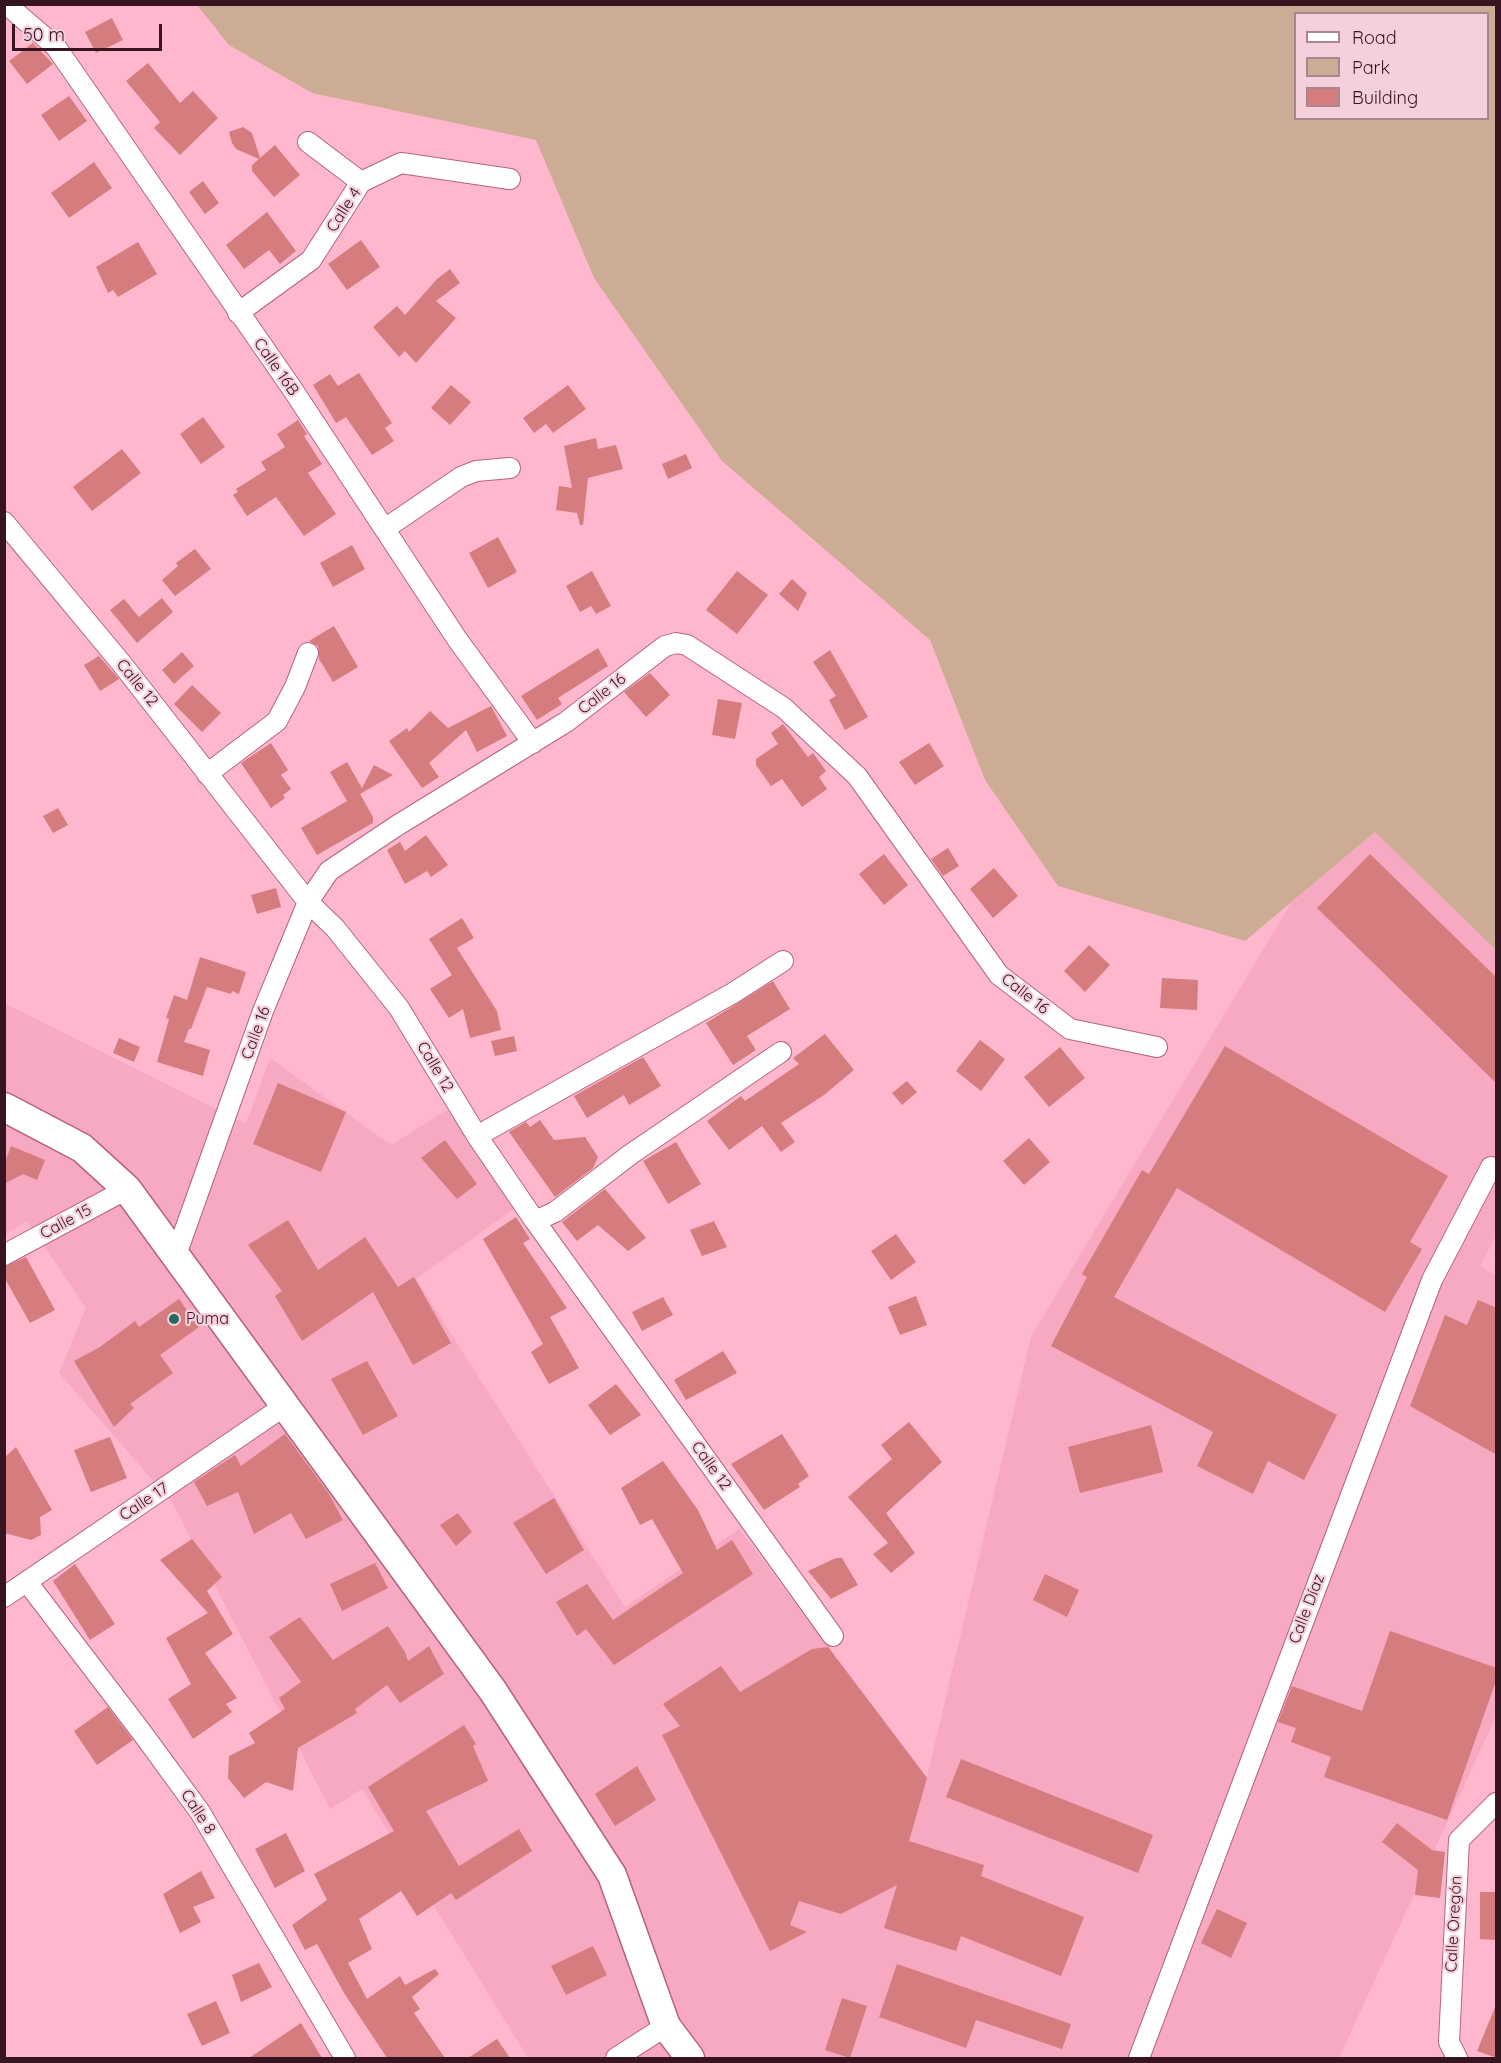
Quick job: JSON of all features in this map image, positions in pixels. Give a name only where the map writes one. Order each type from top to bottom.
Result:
[{"type":"street","name":"Calle 16B","points":[[6,4],[56,47],[386,528],[457,639],[533,742]]},
{"type":"street","points":[[308,142],[361,183]]},
{"type":"street","name":"Calle 4","points":[[238,313],[311,260],[361,183],[401,163],[510,179]]},
{"type":"street","points":[[386,528],[461,477],[476,471],[510,468]]},
{"type":"street","name":"Calle 12","points":[[4,522],[129,672],[308,902],[335,928],[399,1008],[477,1136],[535,1221],[833,1636]]},
{"type":"street","name":"Calle 16","points":[[176,1255],[263,1011],[308,902],[329,871],[398,825],[566,722],[665,646],[675,643],[687,645],[784,708],[857,776],[999,975],[1070,1029],[1157,1047]]},
{"type":"street","points":[[207,774],[277,721],[295,687],[308,653]]},
{"type":"street","points":[[477,1136],[733,993],[783,961]]},
{"type":"street","points":[[535,1221],[555,1212],[631,1154],[782,1052]]},
{"type":"street","points":[[4,1107],[82,1148],[127,1189],[283,1407],[493,1692],[612,1875],[666,2026],[690,2058]]},
{"type":"street","name":"Calle Díaz","points":[[1138,2058],[1432,1280],[1491,1167]]},
{"type":"street","name":"Calle 15","points":[[4,1255],[127,1189]]},
{"type":"street","name":"Calle 17","points":[[4,1597],[283,1407]]},
{"type":"street","name":"Calle 8","points":[[27,1582],[200,1812],[345,2058]]},
{"type":"street","name":"Calle Oregón","points":[[1457,2058],[1449,2042],[1459,1840],[1497,1803]]},
{"type":"street","points":[[616,2058],[666,2026]]},
{"type":"shaded area","points":[[1375,832],[1496,950],[1496,1236],[1480,1266],[1496,1275],[1496,1716],[1339,2058],[528,2058],[362,1789],[330,1809],[172,1502],[59,1373],[86,1308],[27,1221],[5,1235],[4,1003],[246,1124],[270,1058],[391,1145],[447,1110],[515,1208],[416,1279],[625,1607],[739,1529],[927,1777],[1031,1337],[1291,903]]},
{"type":"green space","points":[[197,5],[1496,5],[1496,950],[1375,832],[1245,941],[1058,886],[985,780],[930,640],[722,461],[594,278],[536,140],[312,93],[229,45]]},
{"type":"building","points":[[112,18],[123,40],[96,53],[85,32]]},
{"type":"building","points":[[33,43],[53,64],[27,84],[9,61]]},
{"type":"building","points":[[148,63],[180,103],[193,91],[218,118],[180,155],[154,128],[160,122],[126,81]]},
{"type":"building","points":[[69,96],[87,121],[59,141],[41,115]]},
{"type":"building","points":[[243,127],[252,133],[260,158],[275,145],[300,175],[274,197],[252,171],[252,165],[259,159],[236,149],[232,143],[229,132]]},
{"type":"building","points":[[94,162],[112,188],[69,218],[51,193]]},
{"type":"building","points":[[203,181],[219,203],[205,214],[189,192]]},
{"type":"building","points":[[267,212],[296,251],[280,264],[269,250],[244,269],[226,245]]},
{"type":"building","points":[[361,240],[380,267],[347,290],[328,264]]},
{"type":"building","points":[[138,242],[157,274],[118,297],[113,290],[108,293],[96,267]]},
{"type":"building","points":[[450,269],[460,283],[436,301],[456,318],[416,363],[405,351],[399,357],[373,327],[397,306],[405,315],[437,279]]},
{"type":"building","points":[[359,373],[392,423],[385,428],[394,441],[372,455],[346,417],[336,423],[313,385],[330,374],[338,386]]},
{"type":"building","points":[[451,385],[471,402],[450,425],[431,408]]},
{"type":"building","points":[[568,385],[586,409],[553,433],[546,424],[534,433],[523,418]]},
{"type":"building","points":[[203,417],[225,447],[201,464],[180,434]]},
{"type":"building","points":[[298,420],[307,434],[304,436],[322,464],[308,473],[336,514],[304,536],[276,497],[247,516],[233,495],[238,492],[236,489],[266,470],[261,462],[285,447],[277,434]]},
{"type":"building","points":[[596,438],[598,449],[616,445],[623,469],[588,478],[583,525],[580,525],[577,513],[556,510],[559,486],[572,488],[564,446]]},
{"type":"building","points":[[122,449],[141,473],[92,511],[73,487]]},
{"type":"building","points":[[686,454],[692,468],[668,479],[662,464]]},
{"type":"building","points":[[498,537],[517,572],[488,588],[469,553]]},
{"type":"building","points":[[352,545],[365,569],[333,587],[320,563]]},
{"type":"building","points":[[195,549],[211,569],[175,596],[162,580],[178,566],[176,563]]},
{"type":"building","points":[[592,571],[611,606],[596,614],[591,606],[580,612],[566,586]]},
{"type":"building","points":[[737,571],[768,595],[737,634],[706,610]]},
{"type":"building","points":[[792,579],[807,593],[798,611],[779,594]]},
{"type":"building","points":[[162,598],[173,612],[137,643],[110,610],[124,599],[139,617]]},
{"type":"building","points":[[334,626],[358,667],[333,682],[319,659],[318,646],[309,641]]},
{"type":"building","points":[[598,648],[608,666],[558,698],[562,704],[537,720],[521,696]]},
{"type":"building","points":[[830,650],[868,717],[845,730],[829,700],[836,696],[813,662]]},
{"type":"building","points":[[182,652],[194,666],[174,684],[162,670]]},
{"type":"building","points":[[99,656],[119,679],[100,691],[84,665]]},
{"type":"building","points":[[650,673],[670,695],[646,717],[624,692]]},
{"type":"building","points":[[192,685],[221,713],[202,732],[174,704]]},
{"type":"building","points":[[718,699],[742,703],[735,739],[712,735]]},
{"type":"building","points":[[491,706],[507,736],[477,752],[466,730],[429,763],[439,777],[422,788],[389,741],[407,728],[409,732],[430,711],[448,728]]},
{"type":"building","points":[[783,724],[808,757],[813,753],[826,771],[819,777],[827,789],[802,807],[782,779],[771,786],[756,765],[756,759],[778,744],[771,733]]},
{"type":"building","points":[[271,743],[288,770],[281,775],[291,789],[283,795],[285,798],[271,808],[241,763]]},
{"type":"building","points":[[929,743],[944,766],[915,785],[899,762]]},
{"type":"building","points":[[347,762],[362,788],[374,765],[393,775],[360,794],[373,817],[373,823],[317,855],[301,828],[347,801],[330,772]]},
{"type":"building","points":[[58,808],[68,825],[53,833],[43,816]]},
{"type":"building","points":[[426,835],[448,865],[431,877],[427,871],[405,884],[387,850],[400,842],[405,851]]},
{"type":"building","points":[[948,848],[959,866],[943,876],[931,859]]},
{"type":"building","points":[[884,854],[908,885],[884,905],[859,874]]},
{"type":"building","points":[[1370,854],[1497,978],[1497,1084],[1317,908]]},
{"type":"building","points":[[994,868],[1018,896],[993,918],[970,889]]},
{"type":"building","points":[[276,888],[281,907],[257,914],[251,895]]},
{"type":"building","points":[[462,918],[474,938],[457,948],[497,1011],[501,1030],[470,1038],[463,1009],[449,1018],[430,989],[452,975],[429,939]]},
{"type":"building","points":[[1089,945],[1110,965],[1085,992],[1064,971]]},
{"type":"building","points":[[200,957],[246,972],[239,994],[207,987],[191,1029],[189,1029],[184,1042],[210,1050],[203,1076],[157,1062],[169,1019],[166,1018],[174,995],[187,1000]]},
{"type":"building","points":[[1162,978],[1198,980],[1197,1010],[1160,1008]]},
{"type":"building","points":[[773,981],[790,1009],[747,1036],[756,1050],[733,1065],[706,1023]]},
{"type":"building","points":[[825,1034],[854,1070],[824,1095],[781,1123],[795,1142],[781,1152],[762,1126],[729,1150],[707,1121],[741,1096],[745,1101],[799,1064],[793,1058]]},
{"type":"building","points":[[514,1036],[517,1051],[495,1056],[491,1041]]},
{"type":"building","points":[[119,1038],[140,1047],[134,1062],[113,1053]]},
{"type":"building","points":[[980,1040],[1005,1059],[981,1091],[956,1071]]},
{"type":"building","points":[[1225,1046],[1448,1176],[1410,1242],[1422,1249],[1385,1312],[1177,1188],[1114,1297],[1337,1415],[1304,1480],[1268,1461],[1253,1494],[1197,1466],[1213,1432],[1051,1346],[1087,1277],[1082,1274],[1142,1170],[1149,1174]]},
{"type":"building","points":[[1060,1047],[1085,1078],[1049,1107],[1024,1077]]},
{"type":"building","points":[[643,1057],[661,1086],[629,1105],[624,1095],[587,1118],[574,1096]]},
{"type":"building","points":[[907,1081],[917,1092],[902,1105],[892,1093]]},
{"type":"building","points":[[278,1083],[346,1112],[321,1172],[253,1144]]},
{"type":"building","points":[[540,1120],[554,1140],[585,1137],[598,1157],[593,1168],[555,1197],[509,1132],[526,1122],[530,1127]]},
{"type":"building","points":[[1029,1138],[1050,1162],[1024,1185],[1003,1161]]},
{"type":"building","points":[[445,1140],[477,1184],[457,1199],[421,1158]]},
{"type":"building","points":[[676,1142],[701,1184],[668,1204],[643,1161]]},
{"type":"building","points":[[11,1146],[45,1160],[37,1180],[23,1174],[4,1184],[4,1165]]},
{"type":"building","points":[[605,1189],[646,1238],[628,1251],[598,1225],[577,1241],[562,1222]]},
{"type":"building","points":[[516,1217],[530,1239],[523,1243],[567,1308],[550,1317],[579,1368],[549,1384],[531,1352],[543,1344],[483,1239]]},
{"type":"building","points":[[288,1220],[318,1270],[365,1237],[398,1287],[414,1277],[451,1343],[413,1365],[373,1292],[302,1341],[275,1296],[282,1291],[248,1245]]},
{"type":"building","points":[[714,1221],[727,1247],[702,1256],[690,1230]]},
{"type":"building","points":[[896,1234],[916,1262],[891,1280],[871,1251]]},
{"type":"building","points":[[26,1257],[55,1310],[30,1323],[4,1277],[4,1267]]},
{"type":"building","points":[[916,1296],[927,1325],[900,1335],[888,1307]]},
{"type":"building","points":[[663,1297],[673,1315],[642,1331],[632,1312]]},
{"type":"building","points":[[179,1299],[199,1327],[160,1355],[173,1373],[130,1404],[134,1408],[114,1427],[74,1361],[100,1347],[135,1321],[139,1327]]},
{"type":"building","points":[[1478,1300],[1497,1308],[1497,1455],[1410,1406],[1445,1315],[1467,1325]]},
{"type":"building","points":[[723,1351],[737,1373],[686,1400],[674,1380]]},
{"type":"building","points":[[367,1361],[398,1416],[363,1435],[331,1379]]},
{"type":"building","points":[[616,1384],[641,1415],[610,1435],[588,1405]]},
{"type":"building","points":[[909,1422],[942,1462],[886,1513],[915,1553],[891,1573],[873,1554],[888,1543],[848,1497],[892,1459],[881,1445]]},
{"type":"building","points":[[1151,1425],[1163,1472],[1080,1493],[1068,1447]]},
{"type":"building","points":[[285,1434],[329,1494],[343,1520],[306,1539],[291,1513],[254,1534],[238,1492],[207,1506],[194,1482],[235,1455],[241,1466]]},
{"type":"building","points":[[782,1434],[809,1476],[798,1484],[800,1487],[764,1510],[731,1464]]},
{"type":"building","points":[[110,1437],[127,1478],[91,1492],[74,1450]]},
{"type":"building","points":[[16,1447],[52,1510],[40,1517],[41,1535],[31,1540],[4,1533],[4,1458]]},
{"type":"building","points":[[663,1461],[698,1510],[717,1550],[732,1540],[753,1574],[614,1665],[586,1629],[577,1636],[556,1602],[587,1584],[613,1620],[683,1573],[652,1519],[640,1525],[621,1488]]},
{"type":"building","points":[[554,1498],[584,1550],[546,1574],[513,1523]]},
{"type":"building","points":[[458,1513],[472,1532],[456,1546],[440,1525]]},
{"type":"building","points":[[192,1539],[222,1577],[207,1591],[233,1634],[205,1653],[237,1698],[226,1704],[232,1712],[193,1739],[168,1699],[191,1684],[166,1638],[208,1613],[160,1560]]},
{"type":"building","points":[[836,1558],[842,1558],[858,1585],[831,1599],[808,1571]]},
{"type":"building","points":[[375,1563],[388,1588],[342,1611],[330,1584]]},
{"type":"building","points":[[75,1564],[115,1624],[90,1640],[53,1581]]},
{"type":"building","points":[[1045,1574],[1079,1590],[1067,1617],[1033,1600]]},
{"type":"building","points":[[300,1617],[333,1660],[388,1626],[405,1652],[408,1661],[429,1646],[444,1674],[400,1703],[387,1685],[355,1709],[357,1713],[298,1748],[293,1791],[266,1782],[244,1798],[228,1778],[229,1756],[255,1743],[249,1733],[285,1709],[279,1698],[301,1682],[269,1637]]},
{"type":"building","points":[[1390,1631],[1497,1668],[1497,1678],[1447,1820],[1324,1777],[1331,1757],[1291,1742],[1296,1728],[1278,1722],[1292,1686],[1362,1711]]},
{"type":"building","points":[[828,1647],[927,1778],[909,1841],[984,1865],[981,1876],[1084,1917],[1061,1976],[961,1936],[956,1951],[884,1928],[897,1885],[841,1914],[799,1901],[790,1925],[807,1932],[770,1951],[662,1735],[680,1726],[663,1704],[721,1666],[740,1692],[812,1649]]},
{"type":"building","points":[[108,1707],[133,1740],[97,1765],[74,1731]]},
{"type":"building","points":[[464,1725],[476,1744],[473,1746],[488,1781],[426,1811],[459,1866],[519,1829],[532,1851],[456,1900],[451,1893],[417,1916],[401,1891],[359,1919],[372,1949],[348,1963],[367,1999],[400,1976],[405,1985],[435,1969],[439,1974],[412,1997],[420,2009],[414,2013],[445,2058],[387,2058],[344,1993],[317,1944],[305,1950],[292,1925],[327,1900],[314,1874],[394,1831],[368,1787]]},
{"type":"building","points":[[961,1759],[1153,1835],[1138,1873],[946,1797]]},
{"type":"building","points":[[637,1766],[656,1800],[615,1826],[595,1794]]},
{"type":"building","points":[[1397,1823],[1432,1850],[1445,1852],[1440,1898],[1415,1895],[1418,1870],[1382,1842]]},
{"type":"building","points":[[286,1833],[305,1871],[275,1888],[255,1849]]},
{"type":"building","points":[[201,1871],[215,1898],[193,1907],[201,1922],[180,1933],[163,1894]]},
{"type":"building","points":[[1480,1892],[1497,1892],[1497,1940],[1480,1939]]},
{"type":"building","points":[[1217,1909],[1247,1923],[1231,1958],[1201,1943]]},
{"type":"building","points":[[593,1946],[607,1975],[566,1995],[551,1966]]},
{"type":"building","points":[[259,1963],[272,1987],[241,2002],[232,1975]]},
{"type":"building","points":[[897,1964],[1071,2024],[1062,2049],[976,2020],[966,2048],[879,2017]]},
{"type":"building","points":[[842,1998],[867,2006],[850,2058],[825,2050]]},
{"type":"building","points":[[216,2001],[230,2033],[202,2046],[187,2014]]},
{"type":"building","points":[[1497,2006],[1497,2058],[1477,2051]]},
{"type":"building","points":[[301,2023],[322,2058],[249,2058]]},
{"type":"building","points":[[497,2039],[510,2058],[468,2058]]},
{"type":"place","name":"Puma","points":[[174,1319]]}]
